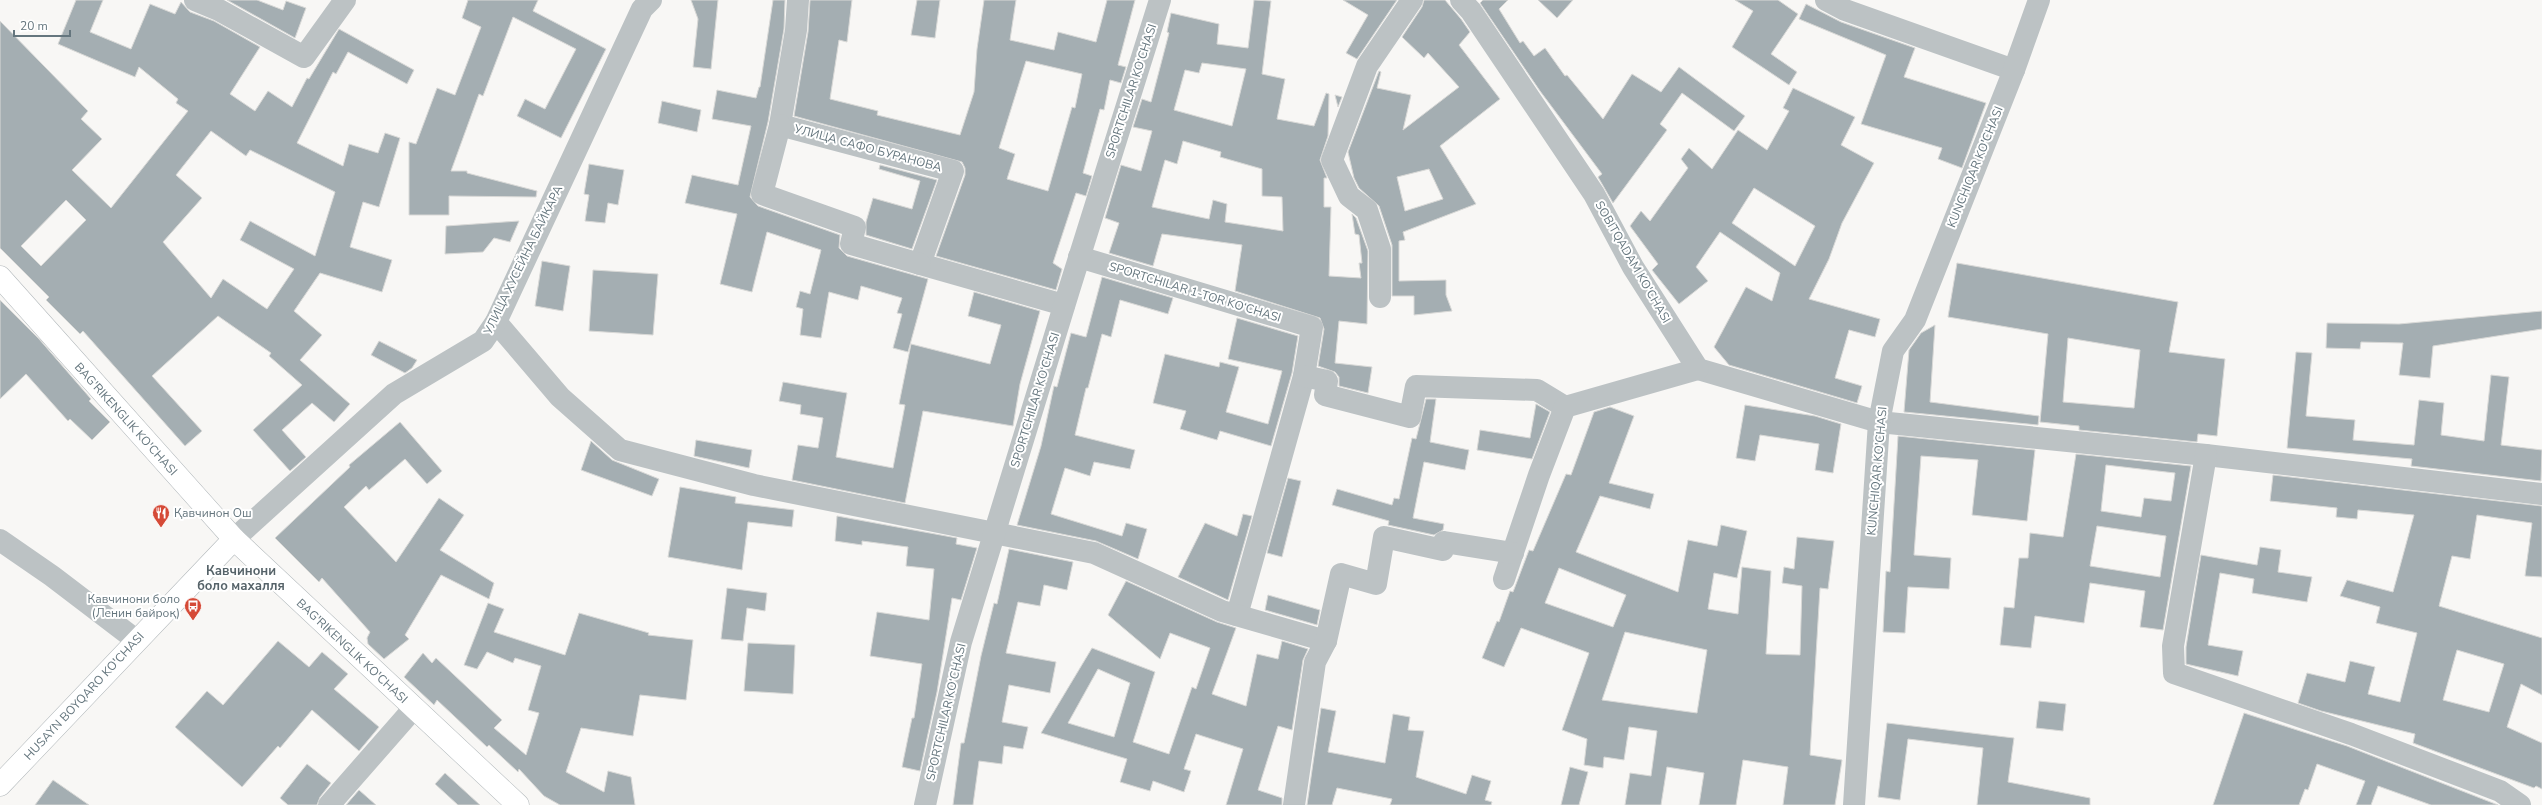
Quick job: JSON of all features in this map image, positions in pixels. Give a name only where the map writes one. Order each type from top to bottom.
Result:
[{"type":"main road","name":"BAG'RIKENGLIK KO'CHASI","points":[[0,277],[234,538],[518,805]]},
{"type":"main road","name":"HUSAYN BOYQARO KO'CHASI","points":[[0,785],[234,538]]},
{"type":"street","points":[[195,0],[219,10],[304,57],[345,0]]},
{"type":"street","name":"УЛИЦА ХУСЕЙНА БАЙКАРА","points":[[234,538],[394,394],[483,341],[496,322],[642,9],[651,0]]},
{"type":"street","name":"УЛИЦА САФО БУРАНОВА","points":[[798,0],[796,30],[780,125],[762,194],[855,227],[851,244],[1064,305]]},
{"type":"street","name":"SPORTCHILAR KO‘CHASI","points":[[925,805],[961,642],[1064,305],[1160,0]]},
{"type":"street","points":[[1380,297],[1380,249],[1367,210],[1349,196],[1332,160],[1367,66],[1412,0]]},
{"type":"street","points":[[1826,0],[1845,10],[2014,70]]},
{"type":"street","name":"KUNCHIQAR KO'CHASI","points":[[1854,805],[1879,422],[1893,351],[1915,320],[2014,70],[2039,0]]},
{"type":"street","name":"SOBITQADAM KO'CHASI","points":[[1471,4],[1594,194],[1633,267],[1698,369]]},
{"type":"street","name":"УЛИЦА САФО БУРАНОВА","points":[[780,125],[953,171],[920,264]]},
{"type":"street","name":"SPORTCHILAR 1-TOR KO‘CHASI","points":[[1079,257],[1312,327],[1303,381]]},
{"type":"street","points":[[496,322],[560,397],[620,450],[754,486],[1094,554],[1236,615],[1326,641]]},
{"type":"street","points":[[1236,615],[1303,381],[1327,381],[1325,395],[1410,417],[1416,386],[1537,390],[1565,407],[1698,369],[1879,422],[2206,455],[2542,494]]},
{"type":"street","points":[[1504,579],[1538,475],[1565,407]]},
{"type":"street","points":[[2206,455],[2173,646],[2174,673],[2358,737],[2500,791],[2520,805]]},
{"type":"street","points":[[1294,805],[1315,662],[1326,641],[1341,574],[1376,584],[1384,536],[1443,550],[1444,542],[1513,553]]},
{"type":"street","points":[[0,540],[52,576],[136,640]]},
{"type":"street","points":[[329,805],[414,708]]},
{"type":"building","points":[[76,0],[103,0],[90,32],[131,49],[150,4],[175,14],[181,2],[190,12],[214,21],[260,47],[230,94],[255,111],[268,91],[292,107],[307,78],[309,79],[339,29],[414,70],[407,84],[348,52],[336,74],[333,72],[297,143],[343,166],[349,144],[378,153],[385,133],[400,138],[379,207],[363,202],[350,247],[392,260],[382,292],[320,273],[294,311],[322,335],[300,360],[350,404],[334,422],[312,403],[282,430],[306,457],[290,471],[253,430],[302,385],[269,356],[271,353],[218,316],[152,376],[202,431],[185,446],[83,331],[80,334],[46,300],[49,297],[0,248],[0,21],[88,111],[81,119],[102,139],[72,170],[111,208],[188,111],[176,103],[178,99],[139,67],[135,77],[58,44]],"holes":[[[211,131],[246,156],[250,150],[335,192],[315,256],[250,221],[240,240],[294,269],[267,309],[223,279],[211,298],[163,242],[202,198],[176,175]],[[66,200],[86,220],[41,266],[21,246]]]},
{"type":"building","points":[[227,0],[257,0],[283,10],[286,1],[306,8],[295,38]]},
{"type":"building","points":[[468,0],[538,0],[533,11],[606,49],[561,138],[517,116],[525,99],[545,109],[576,49],[513,17],[483,96],[479,94],[451,171],[467,171],[467,173],[537,191],[536,197],[449,196],[449,215],[409,215],[409,142],[416,144],[437,88],[455,95],[481,27],[462,18]]},
{"type":"building","points":[[691,0],[718,0],[711,69],[693,67],[698,19]]},
{"type":"building","points":[[773,0],[785,0],[784,29],[768,122],[750,197],[758,206],[840,235],[839,248],[847,256],[928,279],[908,352],[893,348],[902,314],[897,313],[902,298],[861,286],[858,300],[829,292],[821,338],[800,335],[803,309],[796,307],[800,291],[810,294],[821,250],[767,232],[752,292],[720,284],[737,214],[685,203],[692,175],[738,185],[751,126],[712,119],[717,90],[756,98],[760,87]]},
{"type":"building","points":[[810,0],[852,0],[847,42],[839,40],[830,99],[878,111],[877,115],[960,135],[974,92],[977,49],[984,0],[1016,0],[1010,40],[1054,50],[1058,32],[1096,42],[1107,0],[1135,0],[1118,65],[1126,67],[1121,83],[1110,80],[1104,110],[1100,109],[1083,173],[1092,176],[1086,196],[1076,193],[1053,263],[1062,269],[1056,290],[936,256],[965,175],[965,168],[962,162],[794,116],[808,32]],"holes":[[[1026,61],[1082,74],[1075,108],[1072,107],[1048,191],[1007,179],[1015,154],[999,148]]]},
{"type":"building","points":[[917,0],[940,0],[935,38],[911,35]]},
{"type":"building","points":[[1254,0],[1271,1],[1262,74],[1285,79],[1277,119],[1314,126],[1326,93],[1329,94],[1328,136],[1320,160],[1327,178],[1324,178],[1324,207],[1331,207],[1329,276],[1361,278],[1359,263],[1362,263],[1359,235],[1355,234],[1352,214],[1356,218],[1368,251],[1367,324],[1339,321],[1335,363],[1372,367],[1368,393],[1339,386],[1339,377],[1335,372],[1318,366],[1324,329],[1320,318],[1235,291],[1242,245],[1162,234],[1153,266],[1109,253],[1119,223],[1105,218],[1121,165],[1141,171],[1152,131],[1133,127],[1142,99],[1151,102],[1169,33],[1167,32],[1171,13],[1219,24],[1217,44],[1248,48]],"holes":[[[1202,63],[1246,69],[1232,126],[1174,110],[1185,70],[1199,73]],[[1183,141],[1221,152],[1220,157],[1262,169],[1262,196],[1282,197],[1283,231],[1225,222],[1227,204],[1213,200],[1209,219],[1152,207],[1165,160],[1177,164]]]},
{"type":"building","points":[[1343,0],[1397,0],[1357,59],[1346,53],[1368,15]]},
{"type":"building","points":[[1424,0],[1445,0],[1470,32],[1459,45],[1500,99],[1440,146],[1476,204],[1403,232],[1405,240],[1399,241],[1399,281],[1446,280],[1446,295],[1452,311],[1414,315],[1414,296],[1392,296],[1392,245],[1379,206],[1359,188],[1354,178],[1348,152],[1379,71],[1381,72],[1377,88],[1411,95],[1403,130],[1459,87],[1428,53],[1424,58],[1402,37],[1422,7]],"holes":[[[1429,169],[1443,199],[1405,211],[1397,177]]]},
{"type":"building","points":[[1483,0],[1508,0],[1499,9],[1520,43],[1523,41],[1534,56],[1545,48],[1565,76],[1567,75],[1603,119],[1632,74],[1661,92],[1679,67],[1745,116],[1734,131],[1682,93],[1660,124],[1667,130],[1613,203],[1598,177],[1602,174],[1540,91],[1480,3]]},
{"type":"building","points":[[1538,0],[1573,0],[1557,18]]},
{"type":"building","points":[[1735,0],[1778,0],[1798,14],[1771,54],[1797,72],[1789,85],[1732,47],[1753,11]]},
{"type":"building","points":[[1806,4],[1841,22],[1915,48],[1904,77],[1986,103],[1962,168],[1938,159],[1942,148],[1861,124],[1886,55],[1799,19]]},
{"type":"building","points":[[1793,88],[1855,117],[1841,145],[1874,163],[1842,223],[1829,259],[1809,299],[1880,319],[1875,337],[1849,330],[1835,378],[1862,386],[1857,403],[1729,365],[1714,347],[1746,287],[1772,301],[1780,273],[1720,232],[1696,267],[1708,281],[1679,304],[1652,270],[1658,264],[1630,226],[1641,211],[1650,221],[1688,168],[1681,159],[1689,148],[1712,169],[1738,130],[1767,150],[1789,111],[1783,108]],"holes":[[[1754,188],[1815,226],[1795,266],[1732,223]]]},
{"type":"building","points":[[1335,95],[1342,97],[1338,107]]},
{"type":"building","points":[[662,101],[701,110],[697,132],[658,123]]},
{"type":"building","points":[[589,164],[624,170],[618,205],[608,203],[605,223],[585,221],[589,195],[584,194]]},
{"type":"building","points":[[880,165],[937,180],[912,249],[866,235],[866,222],[873,198],[912,209],[920,181],[879,169]]},
{"type":"building","points":[[519,221],[510,242],[494,238],[483,252],[445,254],[446,226]]},
{"type":"building","points":[[542,261],[570,266],[563,311],[535,306]]},
{"type":"building","points":[[1957,263],[2178,302],[2169,352],[2225,359],[2217,436],[2198,434],[2197,442],[2079,430],[2079,426],[2040,422],[2048,334],[1948,317]],"holes":[[[2068,338],[2140,350],[2134,408],[2063,402]]]},
{"type":"building","points":[[593,270],[658,274],[653,335],[589,331]]},
{"type":"building","points":[[1102,277],[1173,298],[1168,314],[1120,300],[1111,337],[1102,334],[1088,388],[1086,388],[1075,435],[1135,450],[1130,469],[1094,462],[1090,476],[1065,468],[1051,514],[1122,536],[1126,523],[1147,529],[1138,559],[1096,541],[1017,525],[1041,446],[1054,386],[1057,387],[1071,333],[1086,337]]},
{"type":"building","points":[[974,292],[1040,311],[1020,384],[1013,426],[923,411],[905,503],[792,480],[798,445],[818,448],[823,418],[800,414],[801,405],[779,401],[783,382],[847,393],[836,457],[893,468],[905,405],[899,404],[911,344],[990,364],[1001,325],[968,316]]},
{"type":"building","points":[[0,300],[39,339],[91,399],[89,401],[110,422],[92,440],[70,419],[68,421],[26,374],[0,399]]},
{"type":"building","points":[[2542,311],[2542,329],[2433,346],[2430,378],[2399,375],[2403,343],[2361,342],[2360,349],[2326,348],[2327,323],[2399,324]]},
{"type":"building","points":[[1237,318],[1298,336],[1292,373],[1271,446],[1220,431],[1217,440],[1180,429],[1186,411],[1153,403],[1165,354],[1219,367],[1220,362],[1239,367],[1226,412],[1268,424],[1282,371],[1228,359]]},
{"type":"building","points":[[1935,325],[1930,402],[2039,416],[2038,425],[1904,412],[1909,350],[1921,333]]},
{"type":"building","points":[[379,341],[417,360],[412,368],[405,373],[371,355]]},
{"type":"building","points":[[2296,352],[2312,353],[2306,416],[2355,420],[2353,440],[2414,445],[2419,400],[2444,403],[2441,435],[2484,441],[2491,375],[2509,377],[2501,445],[2542,450],[2541,481],[2411,466],[2412,459],[2287,448]]},
{"type":"building","points":[[1426,399],[1436,399],[1430,442],[1469,450],[1465,470],[1424,462],[1413,518],[1444,524],[1443,530],[1434,535],[1388,525],[1389,521],[1332,505],[1337,489],[1392,505],[1394,498],[1399,499],[1412,438],[1416,439]]},
{"type":"building","points":[[1536,404],[1550,412],[1532,459],[1477,450],[1480,430],[1530,438]]},
{"type":"building","points":[[1745,405],[1815,416],[1841,424],[1833,473],[1815,470],[1819,444],[1760,435],[1755,461],[1736,458]]},
{"type":"building","points":[[1610,407],[1634,416],[1609,483],[1654,494],[1650,509],[1600,496],[1576,552],[1678,592],[1688,540],[1717,546],[1721,525],[1747,531],[1737,578],[1714,573],[1708,609],[1738,614],[1742,567],[1771,571],[1766,654],[1800,655],[1802,586],[1782,583],[1784,567],[1794,569],[1797,537],[1834,541],[1828,589],[1820,588],[1810,755],[1842,760],[1835,805],[1783,805],[1788,767],[1743,760],[1736,805],[1699,805],[1704,773],[1667,767],[1661,805],[1625,805],[1630,773],[1651,776],[1657,731],[1629,727],[1624,760],[1604,757],[1603,768],[1584,765],[1587,739],[1562,730],[1589,653],[1521,628],[1504,667],[1482,658],[1497,621],[1499,622],[1510,591],[1513,592],[1529,550],[1533,551],[1566,474],[1571,475],[1594,412]],"holes":[[[1559,568],[1626,595],[1613,627],[1545,603]],[[1625,632],[1707,650],[1697,713],[1602,700]]]},
{"type":"building","points":[[400,422],[442,471],[427,484],[405,459],[369,490],[366,486],[344,507],[396,562],[439,498],[464,515],[440,550],[494,583],[489,599],[441,575],[405,635],[409,639],[384,659],[368,644],[367,638],[370,632],[322,578],[319,582],[275,538],[350,467],[349,465]]},
{"type":"building","points":[[1898,436],[2035,450],[2027,521],[1972,515],[1978,460],[1921,456],[1914,555],[1951,558],[1949,589],[1908,587],[1905,633],[1883,632],[1886,571],[1890,572]]},
{"type":"building","points":[[696,440],[752,450],[749,468],[694,456]]},
{"type":"building","points":[[591,441],[612,460],[659,479],[652,496],[581,470]]},
{"type":"building","points":[[2076,454],[2191,466],[2163,630],[2140,627],[2145,591],[2090,583],[2084,623],[2035,616],[2031,648],[2000,645],[2004,607],[2014,608],[2019,558],[2028,558],[2030,533],[2063,537]],"holes":[[[2106,465],[2175,473],[2171,501],[2144,498],[2141,517],[2101,511]],[[2097,526],[2166,536],[2160,577],[2090,566]]]},
{"type":"building","points":[[2273,475],[2542,506],[2542,577],[2525,576],[2532,523],[2477,515],[2470,559],[2452,556],[2439,606],[2542,638],[2542,695],[2521,684],[2507,727],[2542,743],[2542,789],[2536,786],[2534,788],[2413,743],[2415,734],[2321,711],[2298,703],[2307,673],[2345,682],[2350,661],[2375,667],[2368,694],[2400,702],[2417,633],[2376,623],[2380,607],[2340,596],[2347,580],[2393,592],[2414,515],[2358,510],[2357,519],[2336,517],[2337,508],[2270,501]],"holes":[[[2457,650],[2504,664],[2489,712],[2443,700]]]},
{"type":"building","points":[[1288,478],[1301,481],[1282,557],[1267,553]]},
{"type":"building","points":[[680,487],[736,497],[735,503],[794,510],[792,527],[748,522],[742,570],[668,557]]},
{"type":"building","points":[[1243,514],[1252,516],[1228,600],[1178,577],[1205,523],[1237,536]]},
{"type":"building","points":[[837,516],[957,538],[956,544],[977,548],[961,600],[952,598],[937,692],[920,771],[902,767],[912,718],[914,718],[922,664],[870,656],[877,612],[929,620],[934,569],[906,566],[908,547],[862,541],[862,545],[835,541]]},
{"type":"building","points":[[2260,547],[2281,550],[2278,572],[2312,577],[2307,602],[2252,593],[2254,579],[2220,573],[2208,645],[2243,651],[2238,676],[2186,664],[2186,647],[2201,555],[2257,565]]},
{"type":"building","points":[[1009,549],[1073,562],[1067,590],[1044,585],[1040,606],[1018,602],[1006,653],[1056,662],[1050,693],[1009,685],[1002,722],[1028,727],[1023,749],[1004,746],[1002,764],[979,761],[973,805],[953,805],[961,743],[964,743],[981,656],[994,603],[997,604]]},
{"type":"building","points":[[1126,581],[1217,622],[1236,628],[1212,694],[1246,706],[1257,654],[1278,659],[1282,641],[1308,649],[1303,660],[1292,730],[1278,726],[1258,790],[1282,798],[1282,805],[1226,805],[1243,749],[1196,734],[1184,769],[1191,771],[1184,792],[1153,781],[1150,791],[1120,782],[1127,759],[1041,733],[1092,648],[1155,672],[1133,742],[1169,754],[1192,687],[1196,689],[1210,648],[1170,633],[1160,659],[1108,615]],"holes":[[[1098,669],[1130,683],[1114,737],[1068,723]]]},
{"type":"building","points":[[727,588],[767,593],[765,611],[747,608],[743,641],[721,639]]},
{"type":"building","points":[[1268,595],[1320,610],[1317,625],[1265,610]]},
{"type":"building","points":[[488,603],[504,609],[494,632],[565,655],[579,613],[649,633],[648,635],[693,640],[686,700],[640,695],[633,736],[581,728],[566,772],[604,792],[608,771],[631,777],[635,805],[560,805],[544,796],[519,769],[518,772],[489,745],[487,747],[437,700],[434,705],[404,677],[423,653],[432,663],[436,658],[502,720],[494,728],[526,755],[539,713],[528,710],[541,666],[515,658],[513,663],[487,652],[477,669],[464,665]]},
{"type":"building","points":[[278,641],[309,667],[322,652],[348,674],[334,689],[379,727],[359,751],[312,710],[280,748],[278,746],[242,787],[175,727],[207,691],[223,705]]},
{"type":"building","points":[[748,643],[795,645],[793,694],[744,691]]},
{"type":"building","points":[[2039,701],[2066,704],[2063,731],[2036,728]]},
{"type":"building","points":[[1321,708],[1336,711],[1328,752],[1385,763],[1393,714],[1410,717],[1408,730],[1424,731],[1416,777],[1466,794],[1472,775],[1491,781],[1485,800],[1492,802],[1491,805],[1390,805],[1392,799],[1337,788],[1332,805],[1307,805]]},
{"type":"building","points":[[2244,713],[2347,746],[2498,805],[2431,805],[2378,786],[2371,805],[2356,805],[2365,781],[2317,764],[2308,790],[2305,789],[2299,805],[2213,805]]},
{"type":"building","points":[[1887,723],[2014,738],[2008,782],[2090,798],[2090,805],[1977,805],[1983,748],[1908,739],[1900,800],[1878,797]]},
{"type":"building","points":[[307,764],[331,783],[320,797],[317,805],[288,805],[280,798]]},
{"type":"building","points":[[1570,767],[1588,772],[1579,805],[1561,805]]},
{"type":"building","points":[[445,773],[480,805],[458,805],[435,784]]},
{"type":"building","points":[[53,780],[89,805],[35,805]]},
{"type":"building","points":[[359,790],[376,805],[346,805]]},
{"type":"place","name":"Қавчинон Ош","points":[[161,528]]},
{"type":"place","name":"Кавчинони боло (Ленин байроқ)","points":[[193,621]]},
{"type":"district","name":"Кавчинони боло махалля","points":[[241,578]]}]
